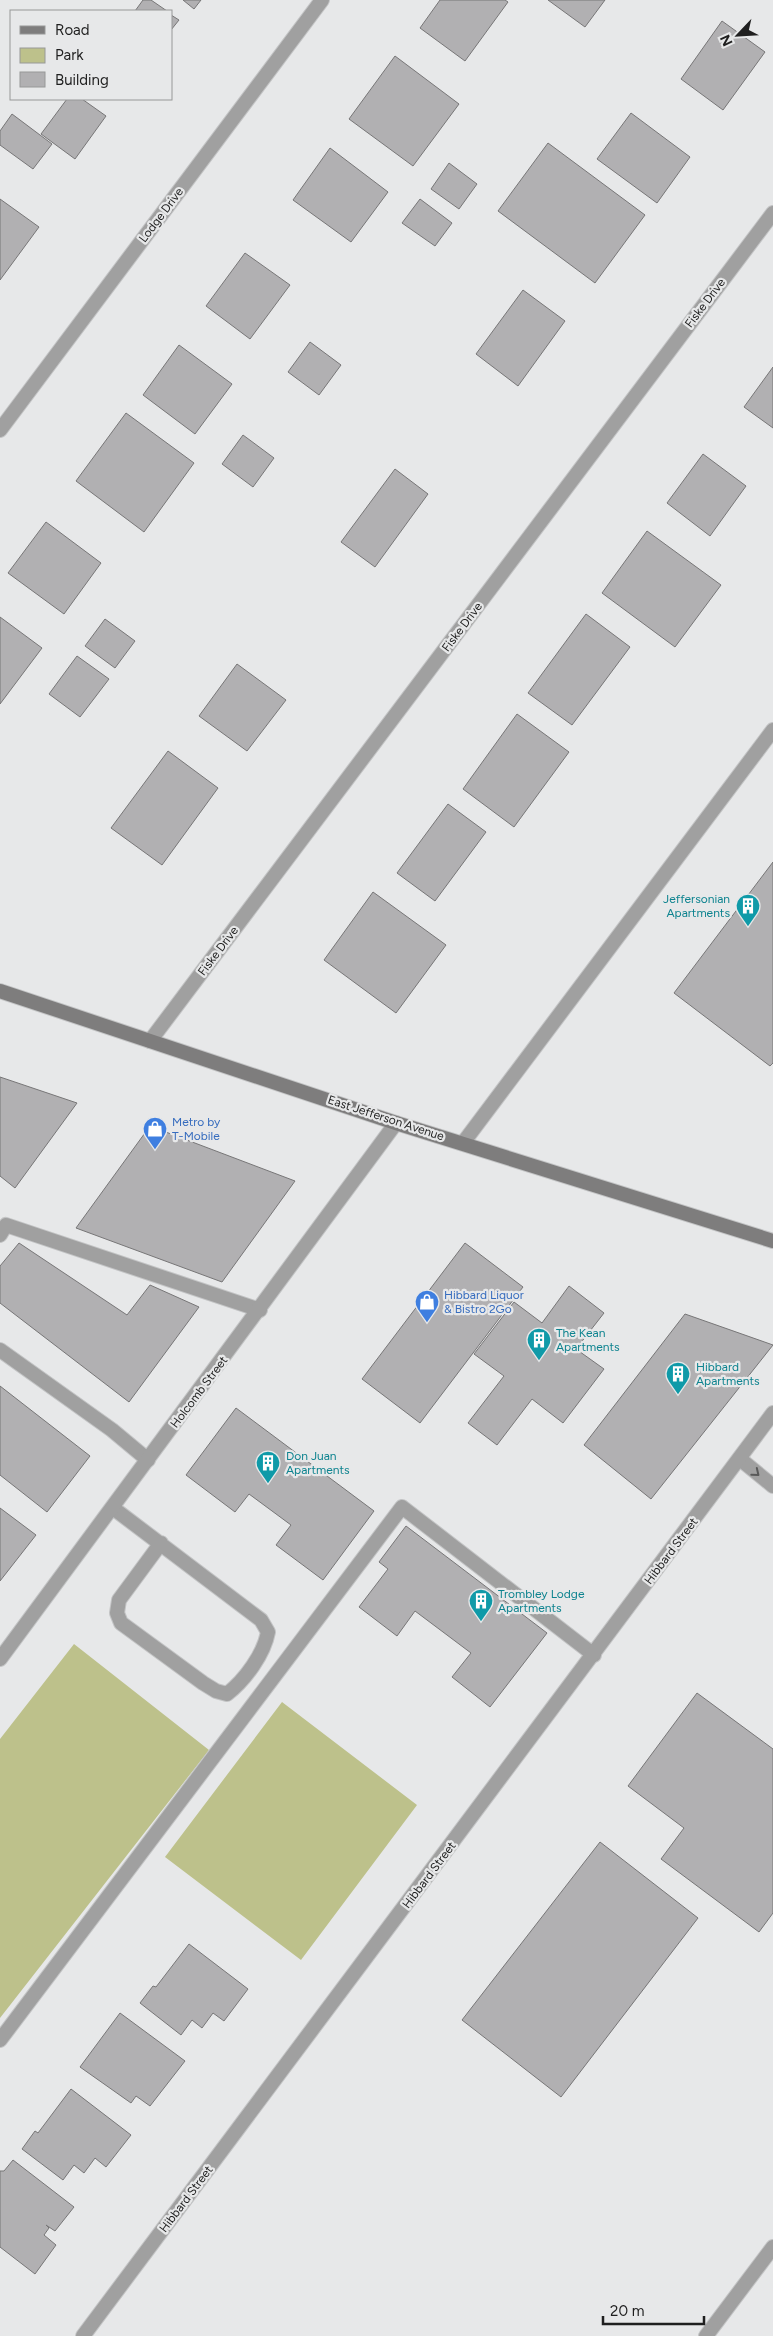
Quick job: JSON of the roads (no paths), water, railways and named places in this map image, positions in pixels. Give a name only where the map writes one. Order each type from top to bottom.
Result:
[{"type":"main road","name":"East Jefferson Avenue","points":[[0,991],[396,1123],[773,1241]]},
{"type":"street","name":"Lodge Drive","points":[[0,430],[322,0]]},
{"type":"street","name":"Fiske Drive","points":[[150,1041],[773,213]]},
{"type":"street","points":[[463,1143],[773,730]]},
{"type":"street","name":"Holcomb Street","points":[[3,1650],[113,1508],[396,1123]]},
{"type":"street","points":[[0,1235],[6,1225],[260,1310]]},
{"type":"street","points":[[0,1350],[112,1430],[148,1460]]},
{"type":"street","name":"Hibbard Street","points":[[83,2336],[594,1655],[773,1413]]},
{"type":"street","points":[[740,1459],[773,1486]]},
{"type":"street","points":[[0,2040],[402,1507],[594,1655]]},
{"type":"street","points":[[113,1508],[160,1542],[261,1620],[268,1632],[266,1644],[237,1686],[227,1694],[216,1692],[122,1623],[118,1613],[119,1600],[160,1542]]},
{"type":"street","points":[[713,2334],[773,2247]]},
{"type":"place","name":"Jeffersonian Apartments","points":[[748,927]]},
{"type":"place","name":"Metro by T-Mobile","points":[[155,1150]]},
{"type":"place","name":"Hibbard Liquor & Bistro 2Go","points":[[427,1323]]},
{"type":"place","name":"The Kean Apartments","points":[[539,1361]]},
{"type":"place","name":"Hibbard Apartments","points":[[678,1395]]},
{"type":"place","name":"Don Juan Apartments","points":[[268,1484]]},
{"type":"place","name":"Trombley Lodge Apartments","points":[[481,1622]]}]
